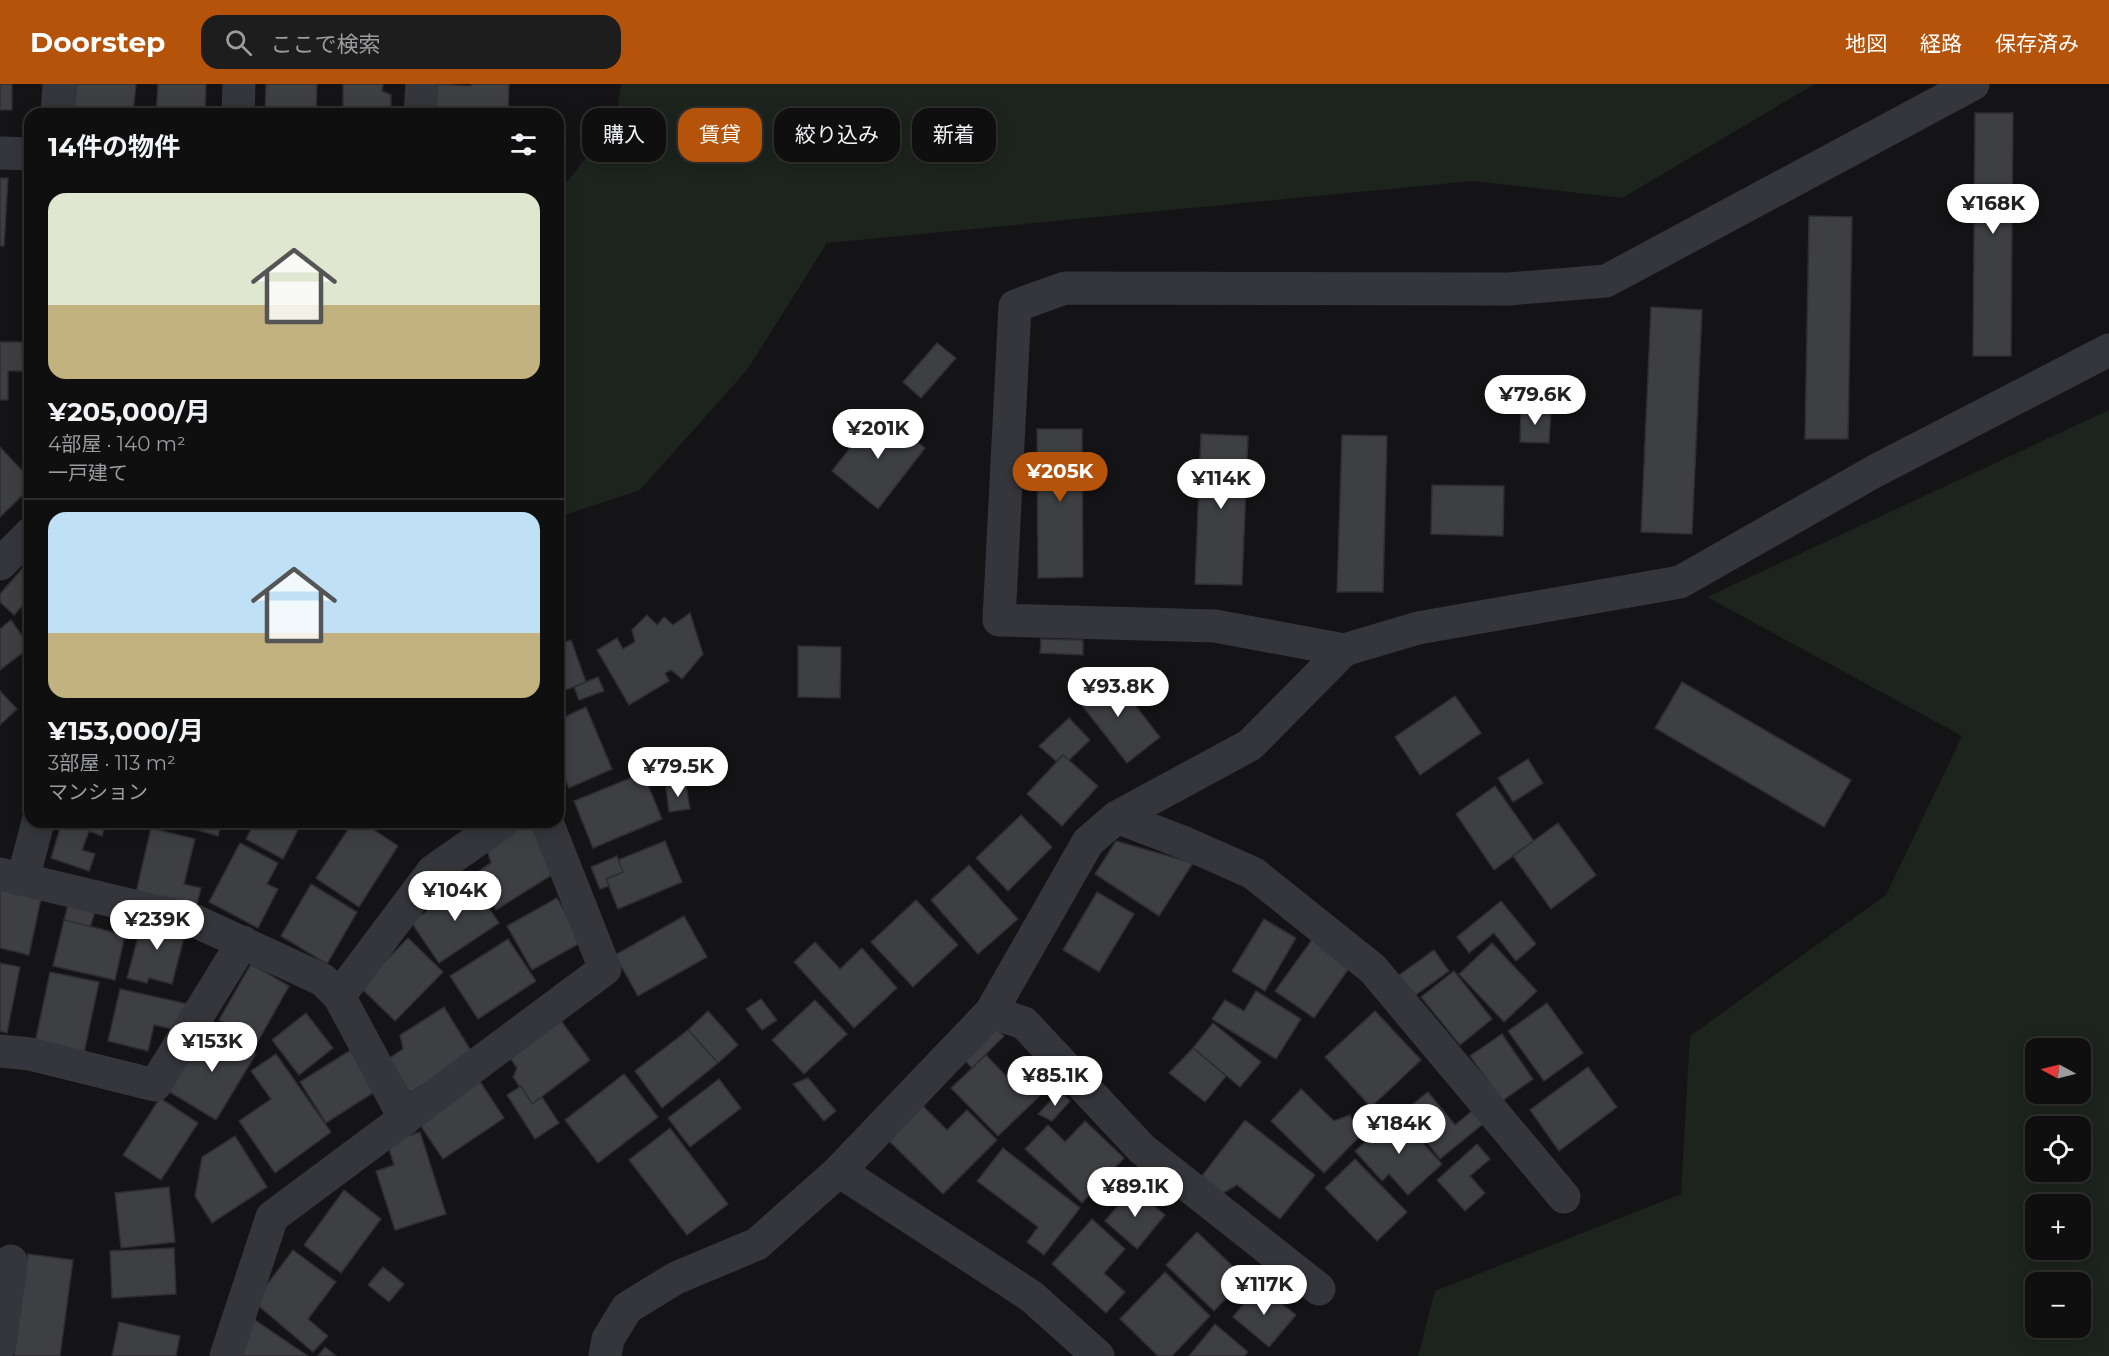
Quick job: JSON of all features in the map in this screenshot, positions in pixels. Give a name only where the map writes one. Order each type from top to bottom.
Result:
[{"type":"street","points":[[57,108],[59,84]]},
{"type":"street","points":[[238,108],[239,84]]},
{"type":"street","points":[[420,108],[422,84]]},
{"type":"street","points":[[1344,650],[1215,626],[999,620],[1015,306],[1065,288],[1508,289],[1606,281],[1973,84]]},
{"type":"street","points":[[0,153],[24,154]]},
{"type":"street","points":[[605,1356],[608,1339],[627,1308],[676,1278],[757,1244],[839,1171],[992,1012],[1088,842],[1117,817],[1250,744],[1344,650],[1418,627],[1680,582],[1875,471],[2109,350]]},
{"type":"street","points":[[0,564],[24,540]]},
{"type":"street","points":[[1117,817],[1254,873],[1373,969],[1564,1197]]},
{"type":"street","points":[[35,828],[11,876],[193,920],[323,980],[339,996],[405,1119]]},
{"type":"street","points":[[339,996],[433,871],[494,828]]},
{"type":"street","points":[[226,1356],[272,1217],[605,969],[549,828]]},
{"type":"street","points":[[0,1051],[30,1054],[155,1085],[243,942]]},
{"type":"street","points":[[992,1012],[1024,1023],[1142,1149],[1319,1289]]},
{"type":"street","points":[[839,1171],[1031,1296],[1098,1356]]},
{"type":"street","points":[[0,1345],[11,1261]]},
{"type":"shaded area","points":[[621,84],[1815,84],[1622,198],[1473,181],[827,243],[747,370],[640,490],[564,515],[564,186],[582,162],[666,162],[666,108],[617,108]]},
{"type":"shaded area","points":[[2109,410],[2109,1356],[1418,1356],[1435,1291],[1681,1194],[1690,1036],[1886,895],[1962,736],[1707,597]]},
{"type":"building","points":[[0,84],[12,84],[12,110],[0,110]]},
{"type":"building","points":[[76,84],[136,84],[134,108],[74,108]]},
{"type":"building","points":[[158,84],[206,84],[205,108],[156,108]]},
{"type":"building","points":[[266,84],[317,84],[316,108],[265,108]]},
{"type":"building","points":[[343,84],[383,84],[382,91],[391,95],[391,108],[343,108]]},
{"type":"building","points":[[435,84],[471,86],[471,84],[509,84],[508,108],[433,108]]},
{"type":"building","points":[[1975,113],[2013,113],[2011,356],[1973,356]]},
{"type":"building","points":[[0,178],[8,178],[4,246],[0,246]]},
{"type":"building","points":[[1809,216],[1852,217],[1848,439],[1805,439]]},
{"type":"building","points":[[1651,307],[1702,310],[1692,534],[1641,532]]},
{"type":"building","points":[[0,342],[22,342],[23,371],[8,371],[8,400],[0,400]]},
{"type":"building","points":[[937,343],[956,358],[921,398],[903,382]]},
{"type":"building","points":[[1521,408],[1551,410],[1549,443],[1520,442]]},
{"type":"building","points":[[879,411],[925,448],[878,509],[832,471]]},
{"type":"building","points":[[1037,429],[1082,429],[1083,577],[1038,578]]},
{"type":"building","points":[[1201,434],[1248,436],[1242,585],[1195,584]]},
{"type":"building","points":[[1342,435],[1387,436],[1383,592],[1337,592]]},
{"type":"building","points":[[0,447],[24,473],[24,494],[0,517]]},
{"type":"building","points":[[1432,485],[1504,486],[1503,536],[1431,534]]},
{"type":"building","points":[[24,567],[24,604],[14,615],[0,602],[0,594]]},
{"type":"building","points":[[690,613],[703,654],[682,679],[671,670],[665,673],[669,681],[629,705],[597,650],[617,638],[623,649],[635,642],[632,630],[647,615],[657,625],[664,617],[673,625]]},
{"type":"building","points":[[11,620],[24,638],[24,652],[0,670],[0,629]]},
{"type":"building","points":[[1041,639],[1083,640],[1083,655],[1040,653]]},
{"type":"building","points":[[571,640],[586,682],[564,691],[564,643]]},
{"type":"building","points":[[798,646],[841,647],[840,698],[798,697]]},
{"type":"building","points":[[1110,673],[1160,737],[1127,763],[1077,699]]},
{"type":"building","points":[[598,677],[604,691],[579,700],[574,687]]},
{"type":"building","points":[[1682,682],[1851,780],[1824,827],[1655,728]]},
{"type":"building","points":[[0,691],[17,709],[0,725]]},
{"type":"building","points":[[1455,696],[1481,733],[1420,775],[1395,737]]},
{"type":"building","points":[[586,707],[612,769],[569,788],[564,777],[564,717]]},
{"type":"building","points":[[1069,718],[1090,740],[1068,761],[1063,755],[1056,761],[1039,746]]},
{"type":"building","points":[[1063,755],[1098,786],[1062,826],[1027,794]]},
{"type":"building","points":[[1528,759],[1543,783],[1513,802],[1498,778]]},
{"type":"building","points":[[643,773],[662,819],[593,848],[574,801]]},
{"type":"building","points":[[686,785],[690,809],[669,812],[666,787]]},
{"type":"building","points":[[1495,786],[1534,841],[1494,870],[1456,814]]},
{"type":"building","points":[[1021,815],[1052,847],[1008,891],[976,858]]},
{"type":"building","points":[[1558,823],[1596,875],[1551,909],[1513,856]]},
{"type":"building","points":[[60,828],[104,828],[102,836],[89,831],[82,850],[95,854],[89,871],[51,858]]},
{"type":"building","points":[[151,828],[195,839],[184,884],[201,888],[195,911],[135,897]]},
{"type":"building","points":[[191,828],[220,828],[218,836]]},
{"type":"building","points":[[252,828],[299,828],[283,859],[246,839]]},
{"type":"building","points":[[349,828],[371,828],[398,846],[359,907],[316,878]]},
{"type":"building","points":[[509,828],[539,828],[563,868],[496,910],[474,874],[491,863],[485,843]]},
{"type":"building","points":[[665,841],[682,882],[618,909],[606,879],[623,872],[618,860]]},
{"type":"building","points":[[1116,841],[1193,863],[1159,916],[1095,874]]},
{"type":"building","points":[[240,843],[278,863],[267,884],[278,889],[258,928],[209,902]]},
{"type":"building","points":[[617,856],[623,872],[606,879],[609,886],[600,889],[591,867]]},
{"type":"building","points":[[969,865],[1018,919],[978,954],[931,900]]},
{"type":"building","points":[[471,881],[499,923],[439,963],[411,922]]},
{"type":"building","points":[[311,884],[357,912],[327,964],[281,936]]},
{"type":"building","points":[[0,885],[42,894],[29,955],[0,948]]},
{"type":"building","points":[[1097,892],[1134,914],[1099,972],[1063,950]]},
{"type":"building","points":[[71,894],[98,901],[90,928],[64,920]]},
{"type":"building","points":[[557,898],[582,942],[532,970],[507,926]]},
{"type":"building","points":[[916,900],[958,945],[913,987],[871,942]]},
{"type":"building","points":[[1501,901],[1536,944],[1516,961],[1494,933],[1469,953],[1457,937]]},
{"type":"building","points":[[144,915],[187,926],[172,984],[149,978],[147,983],[127,978]]},
{"type":"building","points":[[684,916],[707,957],[638,996],[615,955]]},
{"type":"building","points":[[1264,919],[1296,938],[1265,991],[1232,971]]},
{"type":"building","points":[[64,920],[125,935],[115,980],[53,966]]},
{"type":"building","points":[[1314,937],[1352,964],[1314,1018],[1275,991]]},
{"type":"building","points":[[408,938],[443,972],[395,1021],[360,987]]},
{"type":"building","points":[[508,939],[536,981],[478,1019],[450,976]]},
{"type":"building","points":[[815,942],[840,969],[862,948],[897,988],[854,1028],[794,962]]},
{"type":"building","points":[[1492,943],[1537,991],[1504,1022],[1459,974]]},
{"type":"building","points":[[1434,950],[1449,971],[1410,999],[1395,978]]},
{"type":"building","points":[[0,963],[20,967],[7,1033],[0,1031]]},
{"type":"building","points":[[251,964],[289,986],[257,1043],[219,1020]]},
{"type":"building","points":[[1454,971],[1492,1019],[1460,1045],[1421,997]]},
{"type":"building","points":[[50,972],[99,982],[84,1053],[35,1043]]},
{"type":"building","points":[[120,989],[188,1004],[182,1031],[154,1025],[148,1051],[108,1041]]},
{"type":"building","points":[[1256,991],[1301,1019],[1276,1059],[1212,1019],[1225,1000],[1244,1011]]},
{"type":"building","points":[[761,999],[777,1020],[762,1030],[746,1009]]},
{"type":"building","points":[[815,1000],[847,1034],[804,1074],[772,1040]]},
{"type":"building","points":[[1547,1003],[1583,1053],[1544,1081],[1508,1031]]},
{"type":"building","points":[[444,1007],[473,1054],[410,1093],[388,1059],[403,1049],[400,1035]]},
{"type":"building","points":[[708,1011],[738,1045],[718,1063],[688,1030]]},
{"type":"building","points":[[1375,1011],[1421,1060],[1371,1107],[1325,1057]]},
{"type":"building","points":[[306,1013],[333,1048],[299,1075],[272,1040]]},
{"type":"building","points":[[559,1018],[590,1060],[532,1104],[513,1077],[517,1068],[508,1055]]},
{"type":"building","points":[[986,1019],[1004,1036],[972,1068],[955,1050]]},
{"type":"building","points":[[1213,1023],[1261,1062],[1240,1087],[1193,1048]]},
{"type":"building","points":[[208,1025],[256,1054],[216,1120],[168,1091]]},
{"type":"building","points":[[688,1030],[718,1063],[662,1108],[635,1071]]},
{"type":"building","points":[[1502,1034],[1533,1079],[1502,1101],[1470,1056]]},
{"type":"building","points":[[357,1046],[382,1087],[326,1123],[300,1082]]},
{"type":"building","points":[[1193,1048],[1226,1076],[1205,1102],[1169,1073]]},
{"type":"building","points":[[276,1054],[331,1132],[275,1173],[239,1121],[271,1099],[251,1071]]},
{"type":"building","points":[[986,1055],[1006,1076],[1023,1061],[1049,1087],[998,1136],[951,1088]]},
{"type":"building","points":[[1588,1067],[1617,1107],[1559,1151],[1530,1110]]},
{"type":"building","points":[[624,1074],[658,1117],[598,1163],[565,1120]]},
{"type":"building","points":[[808,1078],[836,1111],[824,1121],[793,1084]]},
{"type":"building","points":[[719,1079],[741,1108],[690,1147],[668,1118]]},
{"type":"building","points":[[479,1080],[504,1118],[443,1159],[418,1122]]},
{"type":"building","points":[[521,1086],[532,1104],[542,1097],[559,1123],[535,1139],[507,1095]]},
{"type":"building","points":[[1301,1089],[1334,1121],[1350,1115],[1358,1138],[1324,1173],[1271,1121]]},
{"type":"building","points":[[1060,1091],[1070,1101],[1052,1121],[1038,1114]]},
{"type":"building","points":[[1428,1092],[1455,1125],[1472,1111],[1483,1124],[1440,1159],[1403,1112]]},
{"type":"building","points":[[160,1098],[198,1123],[161,1180],[123,1155]]},
{"type":"building","points":[[917,1100],[947,1130],[967,1110],[997,1140],[943,1194],[883,1135]]},
{"type":"building","points":[[1397,1114],[1442,1164],[1408,1195],[1389,1174],[1382,1181],[1355,1151]]},
{"type":"building","points":[[1245,1120],[1315,1175],[1280,1219],[1237,1185],[1223,1193],[1201,1177]]},
{"type":"building","points":[[1085,1121],[1124,1158],[1082,1203],[1025,1149],[1048,1125],[1065,1142]]},
{"type":"building","points":[[670,1128],[728,1204],[687,1235],[629,1160]]},
{"type":"building","points":[[420,1132],[446,1214],[395,1230],[376,1171],[394,1165],[387,1143]]},
{"type":"building","points":[[235,1136],[267,1187],[212,1223],[195,1196],[202,1157]]},
{"type":"building","points":[[1477,1144],[1490,1159],[1470,1176],[1485,1193],[1465,1211],[1437,1180]]},
{"type":"building","points":[[1003,1148],[1080,1208],[1044,1255],[1027,1242],[1038,1227],[977,1181]]},
{"type":"building","points":[[1355,1159],[1407,1212],[1377,1241],[1325,1188]]},
{"type":"building","points":[[169,1187],[175,1242],[121,1248],[115,1193]]},
{"type":"building","points":[[1133,1188],[1165,1215],[1137,1249],[1105,1221]]},
{"type":"building","points":[[344,1190],[381,1219],[341,1273],[304,1245]]},
{"type":"building","points":[[1092,1219],[1125,1249],[1104,1273],[1125,1292],[1106,1313],[1052,1264]]},
{"type":"building","points":[[1197,1232],[1245,1278],[1214,1311],[1166,1265]]},
{"type":"building","points":[[174,1248],[176,1294],[112,1298],[110,1251]]},
{"type":"building","points":[[293,1250],[336,1282],[308,1319],[328,1336],[313,1352],[254,1302]]},
{"type":"building","points":[[28,1254],[73,1260],[60,1356],[14,1356]]},
{"type":"building","points":[[383,1267],[404,1284],[389,1302],[368,1285]]},
{"type":"building","points":[[1165,1272],[1210,1316],[1172,1356],[1158,1356],[1120,1319]]},
{"type":"building","points":[[1259,1285],[1296,1315],[1269,1347],[1233,1317]]},
{"type":"building","points":[[249,1316],[308,1356],[239,1356]]},
{"type":"building","points":[[119,1322],[180,1336],[176,1356],[112,1356]]},
{"type":"building","points":[[1215,1324],[1248,1352],[1244,1356],[1189,1356]]},
{"type":"building","points":[[325,1347],[336,1356],[318,1356]]}]
